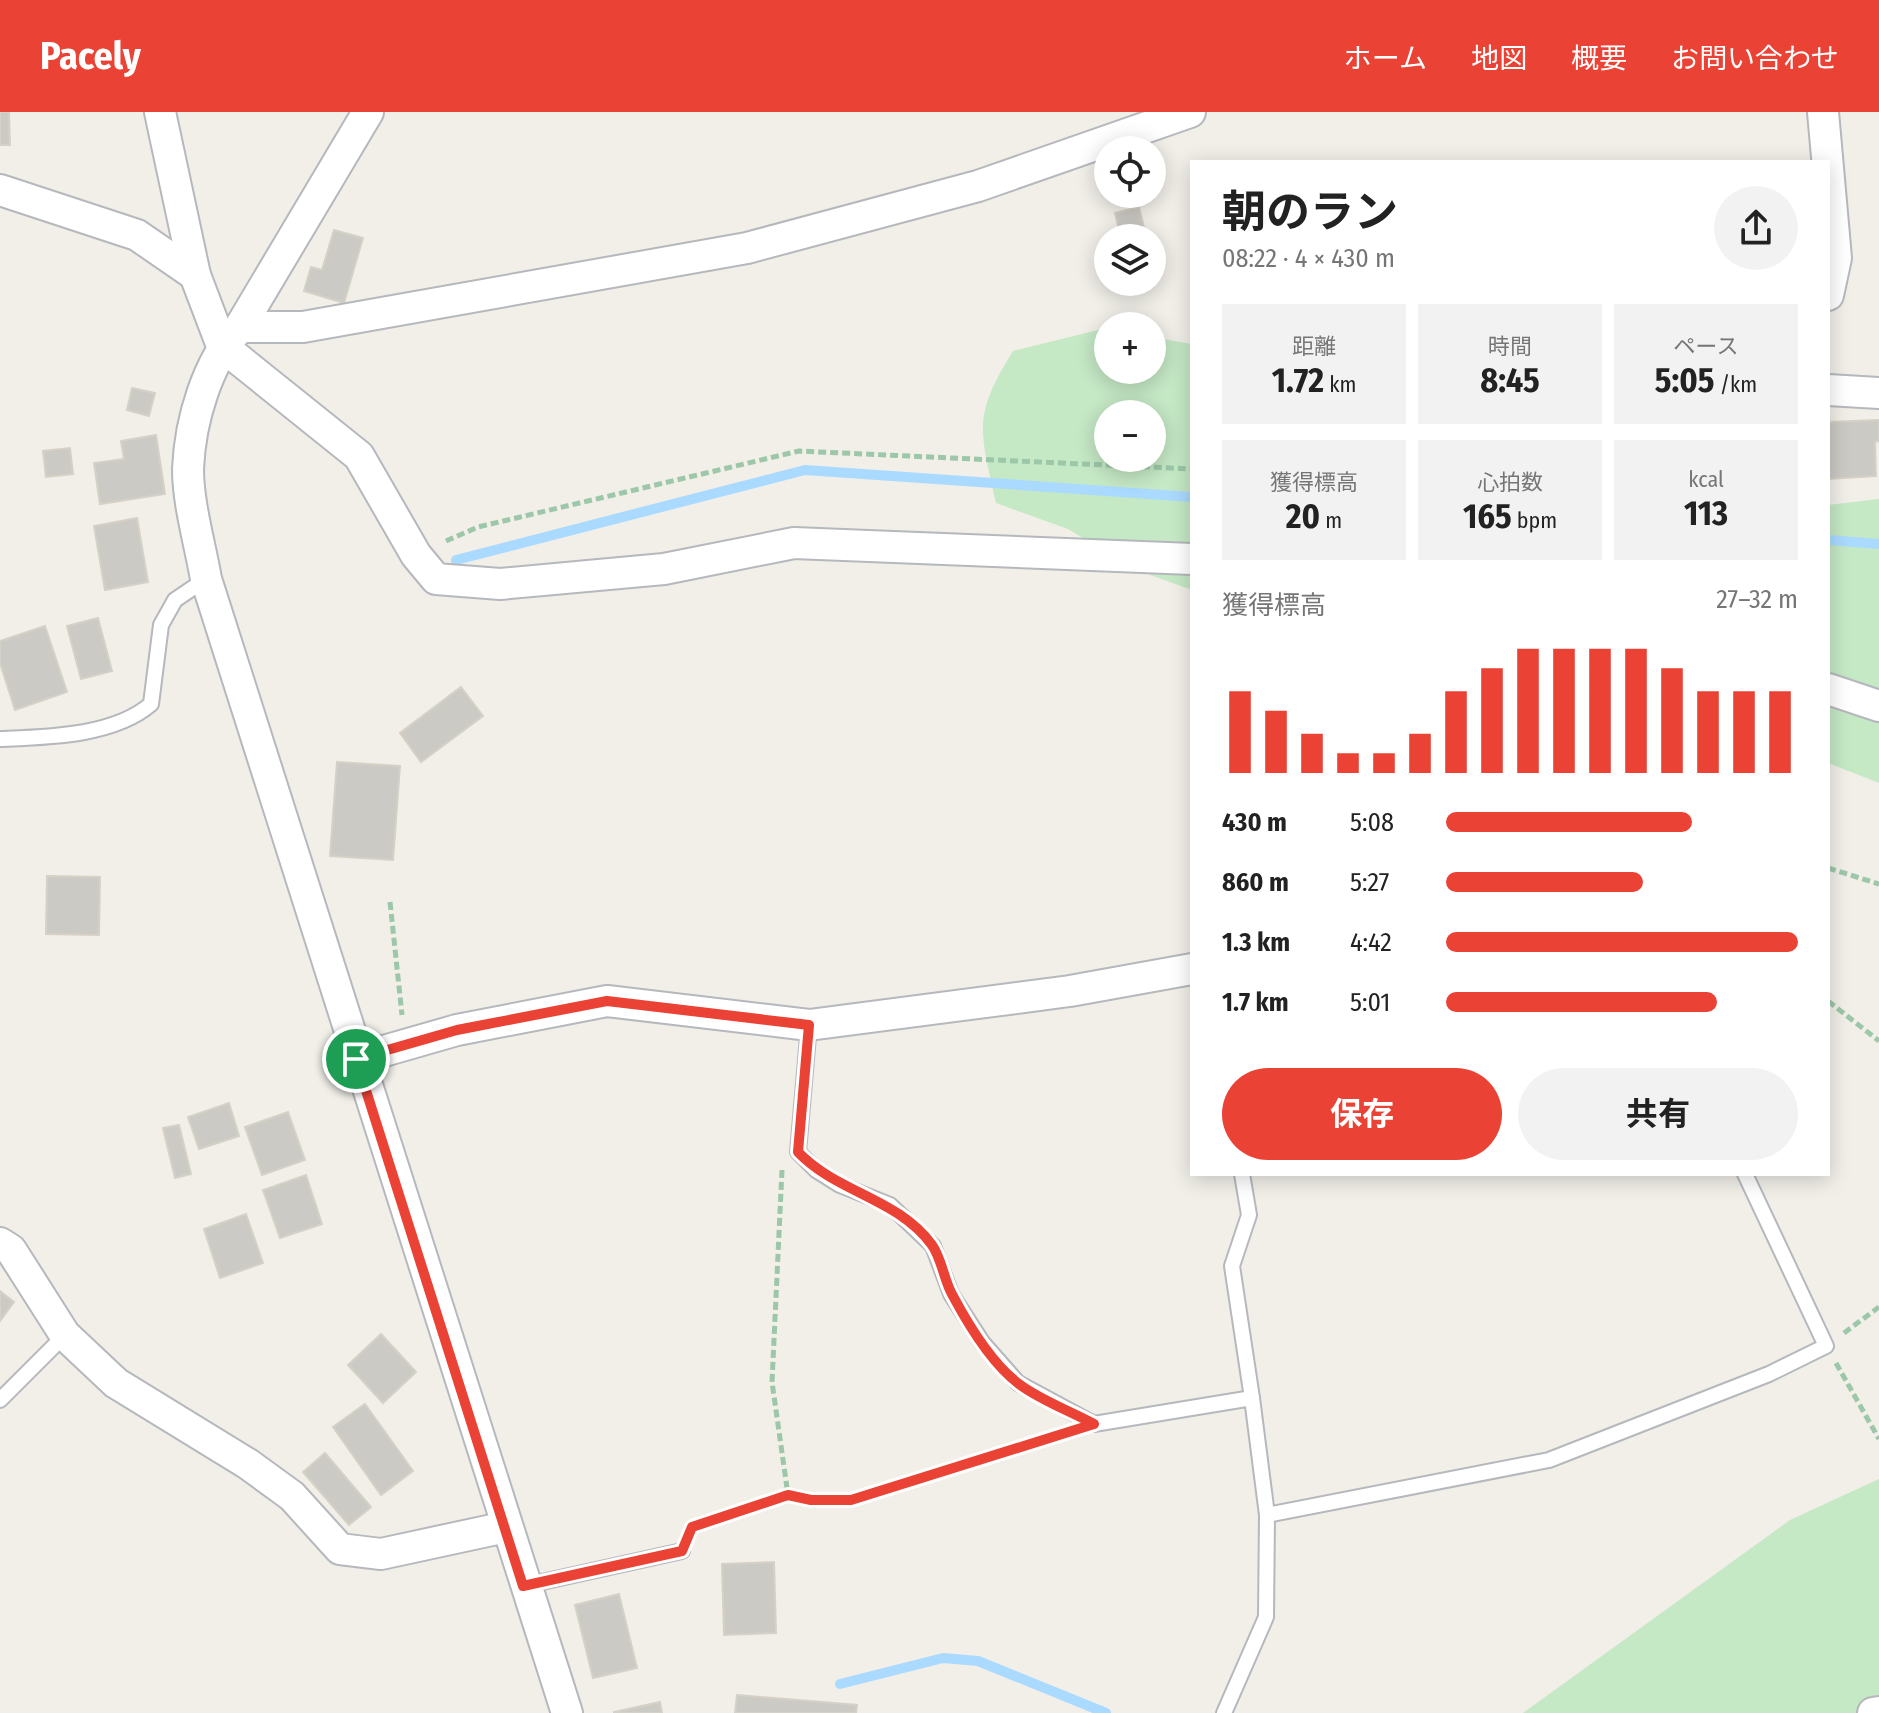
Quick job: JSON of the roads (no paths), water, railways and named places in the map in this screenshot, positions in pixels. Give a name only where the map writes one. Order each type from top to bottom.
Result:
[{"type":"street","points":[[160,112],[195,275],[231,337],[359,456],[416,555],[436,579],[500,584],[664,569],[794,543],[1190,559]]},
{"type":"street","points":[[368,112],[231,337],[198,406],[188,470],[206,579],[523,1586],[567,1713]]},
{"type":"street","points":[[231,337],[747,248],[978,186],[1190,112]]},
{"type":"street","points":[[1823,112],[1827,160]]},
{"type":"street","points":[[0,190],[137,235],[195,275]]},
{"type":"street","points":[[1830,191],[1836,258],[1830,286]]},
{"type":"street","points":[[1830,390],[1879,393]]},
{"type":"street","points":[[1830,690],[1868,699],[1879,706]]},
{"type":"street","points":[[356,1059],[457,1030],[607,1001],[809,1025],[1070,991],[1190,969]]},
{"type":"street","points":[[0,1243],[11,1250],[65,1335],[116,1383],[248,1464],[292,1496],[340,1549],[381,1554],[506,1527]]},
{"type":"lane","points":[[0,739],[48,737],[133,719],[151,704],[161,625],[175,600],[206,579]]},
{"type":"lane","points":[[809,1025],[798,1152],[816,1170],[840,1185],[890,1205],[933,1246],[951,1294],[982,1342],[1018,1383],[1094,1424],[1252,1398]]},
{"type":"lane","points":[[1224,1713],[1266,1617],[1267,1515],[1232,1266],[1249,1215],[1242,1176]]},
{"type":"lane","points":[[1267,1515],[1549,1460],[1769,1374],[1826,1346],[1746,1176]]},
{"type":"lane","points":[[0,1400],[65,1335]]},
{"type":"lane","points":[[523,1586],[682,1551]]},
{"type":"waterway","points":[[456,560],[805,470],[1190,497]]},
{"type":"waterway","points":[[1830,540],[1879,544]]},
{"type":"waterway","points":[[840,1684],[943,1658],[978,1661],[1106,1713]]}]
